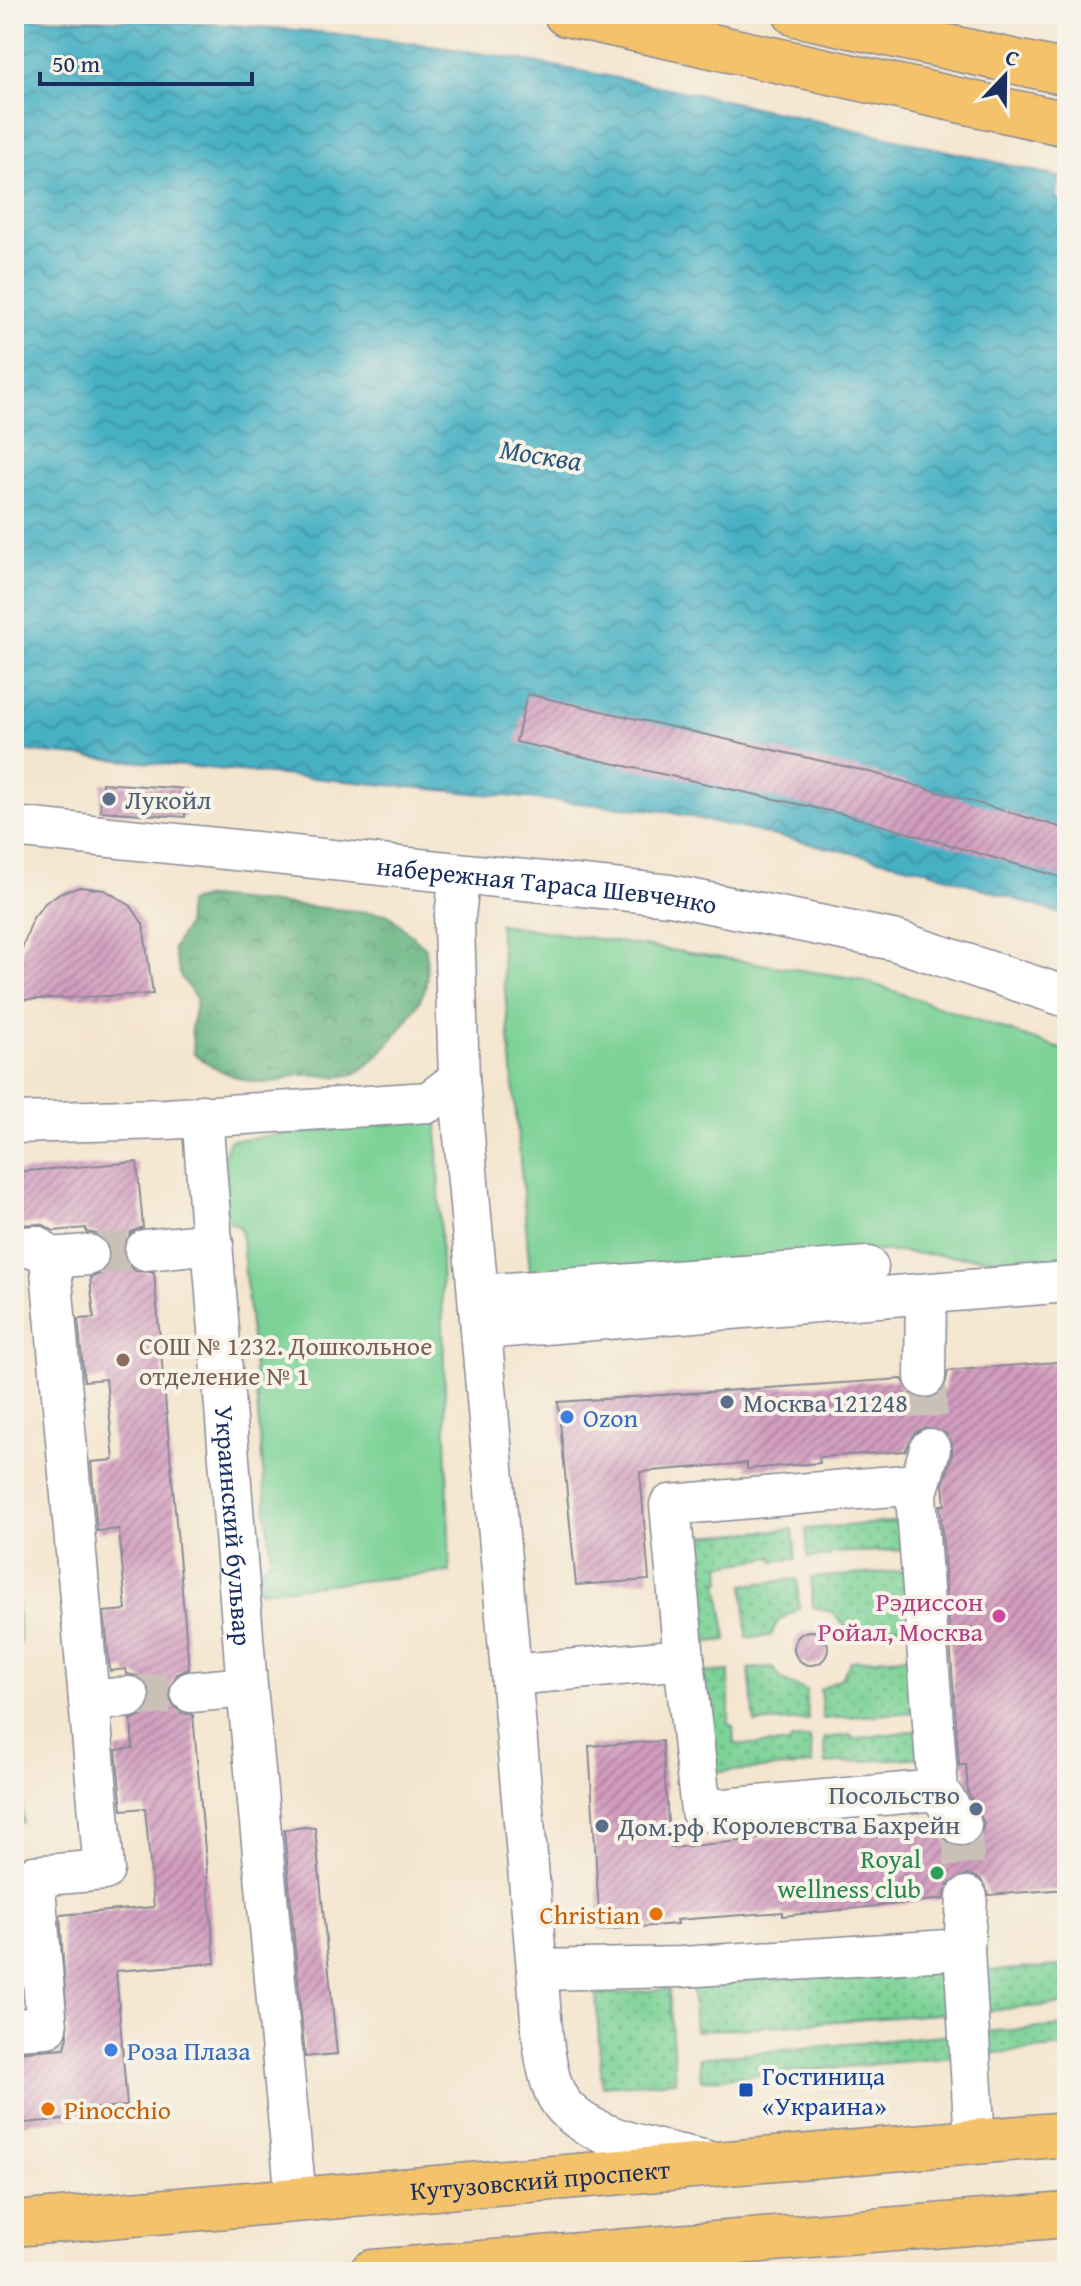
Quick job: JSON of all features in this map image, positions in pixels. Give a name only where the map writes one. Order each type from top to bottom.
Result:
[{"type":"main road","points":[[566,14],[1067,124]]},
{"type":"main road","points":[[796,14],[1067,73]]},
{"type":"main road","name":"Кутузовский проспект","points":[[14,2224],[1067,2134]]},
{"type":"main road","points":[[372,2272],[590,2263],[1067,2215]]},
{"type":"street","name":"набережная Тараса Шевченко","points":[[16,834],[563,881],[699,901],[893,940],[1067,997]]},
{"type":"street","points":[[460,874],[454,924],[459,1079],[537,1970],[550,2076],[558,2098],[573,2116],[602,2132],[642,2146],[715,2163]]},
{"type":"street","points":[[14,1123],[429,1102],[459,1079]]},
{"type":"street","name":"Украинский бульвар","points":[[202,1115],[247,1687],[296,2199]]},
{"type":"street","points":[[145,1250],[213,1243]]},
{"type":"street","points":[[14,2029],[47,2027],[34,1876],[104,1870],[51,1253]]},
{"type":"street","points":[[481,1312],[868,1267]]},
{"type":"street","points":[[481,1312],[926,1294],[1067,1282]]},
{"type":"street","points":[[925,1377],[926,1294]]},
{"type":"street","points":[[930,1449],[916,1496],[938,1790],[961,1825]]},
{"type":"street","points":[[916,1496],[905,1485],[670,1505],[701,1811],[938,1790]]},
{"type":"street","points":[[512,1675],[684,1659]]},
{"type":"street","points":[[191,1692],[247,1687]]},
{"type":"street","points":[[89,1701],[129,1697]]},
{"type":"street","points":[[967,1897],[964,1949],[975,2142]]},
{"type":"street","points":[[537,1970],[681,1967],[964,1949]]},
{"type":"green space","points":[[208,897],[388,914],[426,948],[426,986],[420,1000],[393,1038],[362,1070],[353,1074],[298,1075],[268,1083],[248,1081],[229,1074],[194,1054],[191,1028],[197,1000],[181,977],[173,949],[186,926],[188,902]]},
{"type":"green space","points":[[499,924],[859,979],[1067,1051],[1067,1264],[880,1251],[530,1272]]},
{"type":"green space","points":[[437,1119],[450,1572],[259,1591],[258,1570],[271,1558],[241,1228],[223,1218],[219,1170],[230,1140]]},
{"type":"green space","points":[[904,1521],[907,1550],[830,1553],[830,1556],[808,1558],[806,1529]]},
{"type":"green space","points":[[793,1529],[796,1559],[774,1561],[773,1557],[721,1565],[722,1581],[718,1582],[727,1640],[696,1643],[688,1537]]},
{"type":"green space","points":[[14,1554],[20,1641],[14,1654]]},
{"type":"green space","points":[[903,1571],[912,1625],[848,1630],[832,1612],[813,1607],[811,1578]]},
{"type":"green space","points":[[797,1579],[799,1608],[778,1621],[770,1636],[747,1638],[744,1585]]},
{"type":"green space","points":[[914,1656],[915,1712],[823,1719],[820,1690],[842,1677],[851,1661]]},
{"type":"green space","points":[[772,1667],[782,1680],[806,1691],[808,1720],[755,1723],[749,1669]]},
{"type":"green space","points":[[729,1671],[729,1725],[733,1725],[734,1744],[790,1744],[791,1740],[810,1738],[812,1765],[707,1773],[699,1673]]},
{"type":"green space","points":[[920,1730],[923,1757],[826,1764],[824,1738],[851,1735],[852,1739]]},
{"type":"green space","points":[[19,1773],[23,1822],[14,1823],[14,1774]]},
{"type":"green space","points":[[950,1966],[953,2013],[695,2031],[692,1984]]},
{"type":"green space","points":[[1060,1966],[1067,1969],[1067,2004],[980,2011],[977,1972]]},
{"type":"green space","points":[[669,1989],[675,2081],[602,2086],[596,1995]]},
{"type":"green space","points":[[1067,2026],[1067,2047],[986,2054],[984,2032]]},
{"type":"green space","points":[[952,2034],[954,2057],[701,2080],[699,2058]]},
{"type":"water","name":"Москва","points":[[14,18],[217,24],[419,44],[661,87],[1060,177],[1056,199],[1067,202],[1067,916],[923,869],[664,811],[14,750]]},
{"type":"building","points":[[527,694],[870,772],[1067,829],[1067,879],[843,814],[516,742]]},
{"type":"building","points":[[102,783],[187,789],[185,817],[100,811]]},
{"type":"building","points":[[80,887],[105,890],[131,906],[143,924],[153,994],[14,1000],[14,972],[33,918],[45,903],[60,893]]},
{"type":"building","points":[[137,1162],[143,1227],[131,1232],[122,1252],[126,1263],[135,1271],[154,1272],[189,1669],[177,1674],[168,1693],[173,1706],[182,1713],[193,1715],[215,1963],[116,1971],[127,2106],[88,2109],[89,2117],[14,2124],[14,2052],[65,2048],[68,2036],[60,1915],[154,1907],[145,1808],[122,1810],[116,1750],[133,1748],[131,1720],[142,1716],[150,1707],[152,1694],[147,1683],[138,1676],[127,1674],[126,1669],[110,1671],[104,1612],[126,1610],[119,1529],[97,1531],[91,1462],[114,1460],[106,1379],[84,1381],[78,1319],[94,1318],[90,1278],[108,1266],[111,1252],[106,1241],[97,1234],[86,1232],[86,1228],[54,1231],[42,1224],[14,1225],[14,1172]]},
{"type":"building","points":[[1067,1361],[1067,1889],[989,1895],[980,1878],[968,1874],[948,1884],[944,1899],[783,1916],[783,1912],[676,1920],[677,1924],[600,1930],[589,1746],[662,1741],[670,1848],[849,1830],[850,1834],[935,1827],[950,1845],[963,1848],[981,1836],[984,1823],[968,1793],[966,1765],[959,1765],[940,1505],[945,1505],[943,1485],[952,1455],[952,1443],[946,1433],[925,1427],[914,1433],[905,1451],[819,1457],[820,1463],[747,1469],[747,1463],[640,1472],[649,1580],[576,1585],[558,1402],[902,1379],[913,1396],[926,1400],[944,1389],[948,1371]]},
{"type":"building","points":[[811,1631],[823,1636],[828,1648],[823,1660],[811,1665],[799,1660],[794,1648],[799,1636]]},
{"type":"building","points":[[315,1828],[337,2054],[305,2057],[284,1830]]},
{"type":"tunnel","points":[[88,1255],[145,1250]]},
{"type":"tunnel","points":[[925,1377],[930,1449]]},
{"type":"tunnel","points":[[129,1697],[191,1692]]},
{"type":"tunnel","points":[[961,1825],[967,1897]]},
{"type":"place","name":"Лукойл","points":[[109,799]]},
{"type":"place","name":"СОШ № 1232. Дошкольное отделение № 1","points":[[123,1360]]},
{"type":"place","name":"Москва 121248","points":[[727,1402]]},
{"type":"place","name":"Ozon","points":[[567,1417]]},
{"type":"place","name":"Рэдиссон Ройал, Москва","points":[[999,1616]]},
{"type":"place","name":"Посольство Королевства Бахрейн","points":[[976,1809]]},
{"type":"place","name":"Дом.рф","points":[[602,1826]]},
{"type":"place","name":"Royal wellness club","points":[[937,1873]]},
{"type":"place","name":"Christian","points":[[656,1914]]},
{"type":"place","name":"Роза Плаза","points":[[111,2050]]},
{"type":"place","name":"Гостиница «Украина»","points":[[746,2090]]},
{"type":"place","name":"Pinocchio","points":[[48,2109]]}]
